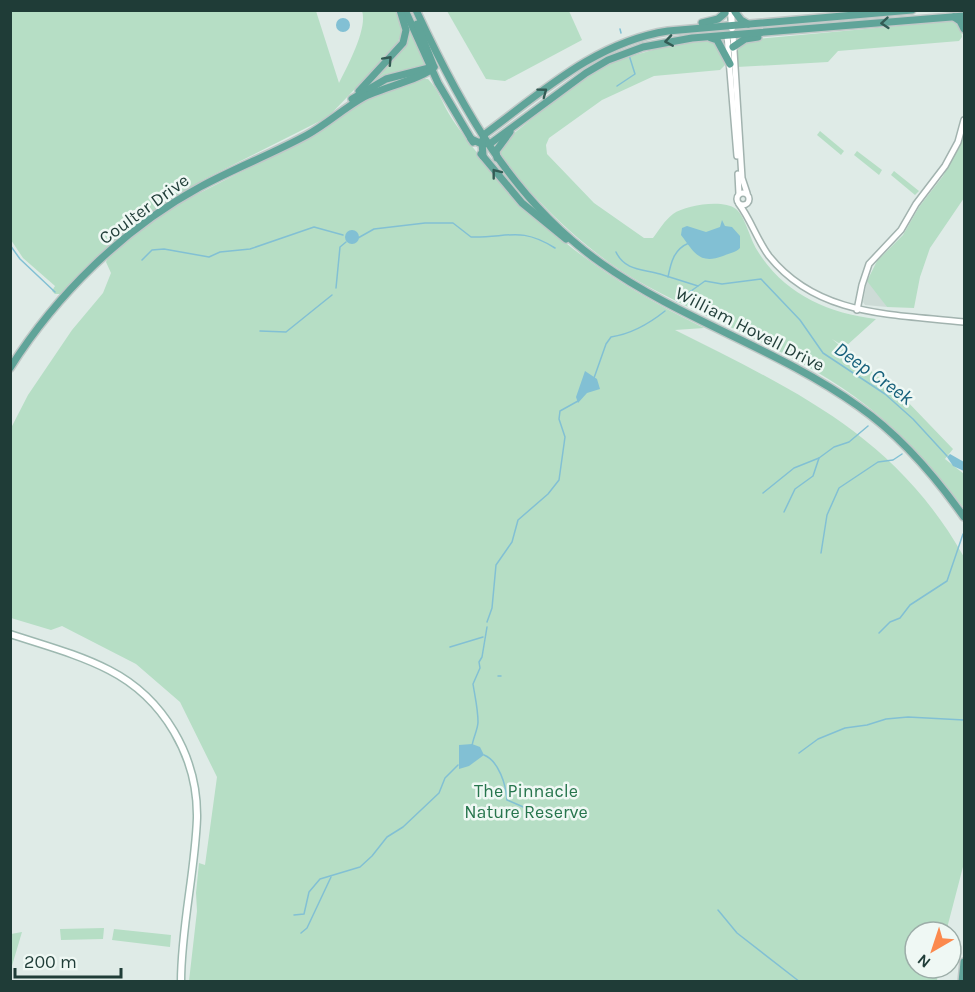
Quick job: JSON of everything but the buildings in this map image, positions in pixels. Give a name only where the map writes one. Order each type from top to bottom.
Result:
[{"type":"main road","points":[[349,101],[403,43],[406,30],[400,10]]},
{"type":"main road","name":"William Hovell Drive","points":[[405,10],[455,115],[510,190],[536,216],[603,265],[663,301],[803,372],[859,407],[918,460],[964,516]]},
{"type":"main road","points":[[414,10],[433,68],[444,72]]},
{"type":"main road","name":"William Hovell Drive","points":[[414,10],[444,72],[484,142],[538,208],[588,254]]},
{"type":"main road","points":[[483,156],[484,142],[496,127],[591,57],[624,42],[668,31],[912,10]]},
{"type":"main road","points":[[729,12],[748,24]]},
{"type":"main road","points":[[729,12],[730,35]]},
{"type":"main road","points":[[668,31],[680,25],[709,23],[729,12]]},
{"type":"main road","points":[[471,139],[484,142],[512,127],[608,60],[643,46],[706,37],[964,16]]},
{"type":"main road","points":[[954,17],[960,21],[964,31]]},
{"type":"main road","points":[[733,47],[752,37],[780,35],[786,30]]},
{"type":"main road","points":[[706,37],[717,40],[730,64]]},
{"type":"main road","name":"Coulter Drive","points":[[331,120],[349,101],[386,80],[433,68]]},
{"type":"main road","name":"Coulter Drive","points":[[10,368],[49,314],[92,268],[149,219],[198,188],[304,137],[375,91],[423,75],[433,68]]},
{"type":"main road","points":[[423,75],[434,83],[455,115]]},
{"type":"main road","points":[[461,102],[478,124],[489,129],[496,127]]},
{"type":"main road","points":[[498,160],[496,151],[512,127]]},
{"type":"main road","points":[[10,634],[98,665],[127,681],[161,712],[182,747],[192,776],[196,819],[182,950],[181,981]]},
{"type":"main road","points":[[962,981],[964,962]]},
{"type":"street","points":[[730,35],[733,47],[742,178],[748,202],[747,215]]},
{"type":"street","points":[[730,35],[739,194],[737,200],[767,253],[789,277],[821,298],[857,310],[964,322]]},
{"type":"street","points":[[857,310],[863,279],[869,264],[901,230],[916,204],[945,166],[955,148],[964,120]]},
{"type":"street","points":[[739,194],[747,193]]},
{"type":"street","points":[[740,204],[748,202]]},
{"type":"shaded area","points":[[867,281],[887,307],[865,305],[863,302]]},
{"type":"green space","points":[[10,11],[316,11],[339,83],[359,37],[362,27],[362,11],[398,11],[403,30],[396,46],[328,117],[203,180],[162,206],[101,253],[61,294],[55,294],[52,291],[55,286],[23,258],[11,240]]},
{"type":"green space","points":[[447,11],[569,11],[582,40],[505,81],[486,79]]},
{"type":"green space","points":[[952,21],[961,28],[962,37],[959,41],[838,51],[828,62],[737,67],[737,47],[757,39]]},
{"type":"green space","points":[[409,24],[426,65],[368,86],[398,51]]},
{"type":"green space","points":[[708,41],[716,44],[720,50],[725,65],[720,70],[654,76],[602,100],[549,138],[546,145],[547,154],[594,203],[644,238],[653,238],[667,219],[679,211],[704,204],[722,204],[736,209],[757,250],[780,278],[793,289],[840,312],[876,319],[845,347],[832,339],[904,398],[953,449],[945,459],[964,474],[964,508],[906,442],[867,406],[815,371],[647,286],[605,260],[550,212],[500,158],[498,154],[507,139],[587,76],[614,61],[670,45]]},
{"type":"green space","name":"The Pinnacle Nature Reserve","points":[[422,79],[428,79],[453,121],[487,165],[536,217],[561,239],[641,295],[704,328],[675,330],[801,396],[838,420],[874,447],[906,478],[937,515],[964,557],[964,863],[949,920],[903,920],[903,980],[937,981],[189,981],[197,911],[199,863],[205,865],[217,777],[180,702],[136,664],[62,626],[51,630],[11,618],[10,430],[28,395],[72,330],[103,293],[111,273],[106,262],[109,255],[157,217],[323,130],[362,101]]},
{"type":"green space","points":[[820,131],[844,151],[841,155],[817,135]]},
{"type":"green space","points":[[964,135],[964,198],[930,248],[920,277],[914,308],[887,307],[867,281],[877,261],[903,235],[919,207],[943,176]]},
{"type":"green space","points":[[857,151],[882,170],[879,175],[854,155]]},
{"type":"green space","points":[[894,171],[919,191],[915,195],[891,175]]},
{"type":"green space","points":[[104,928],[103,939],[61,940],[60,929]]},
{"type":"green space","points":[[114,929],[171,935],[170,947],[112,940]]},
{"type":"green space","points":[[22,932],[11,969],[11,934]]},
{"type":"water","points":[[340,18],[346,18],[350,25],[346,32],[340,32],[336,28],[336,22]]},
{"type":"water","points":[[722,220],[725,226],[732,227],[740,236],[740,248],[734,252],[715,258],[703,258],[681,235],[682,228],[687,226],[706,232],[720,227]]},
{"type":"water","points":[[349,230],[355,230],[359,237],[355,244],[349,244],[345,240],[345,234]]},
{"type":"water","points":[[585,371],[597,379],[600,389],[587,393],[578,403],[576,397]]},
{"type":"water","points":[[950,454],[964,462],[964,471],[953,466],[947,457]]},
{"type":"water","points":[[472,744],[480,747],[484,755],[469,766],[459,769],[459,745]]},
{"type":"waterway","points":[[620,29],[621,33]]},
{"type":"waterway","points":[[617,86],[635,74],[629,55]]},
{"type":"waterway","name":"Deep Creek","points":[[358,238],[374,229],[425,223],[453,223],[471,237],[523,235],[543,241],[555,248]]},
{"type":"waterway","points":[[142,260],[152,250],[164,249],[209,257],[220,252],[250,249],[314,227],[343,235]]},
{"type":"waterway","name":"Deep Creek","points":[[336,288],[340,247],[346,242]]},
{"type":"waterway","points":[[668,277],[677,252],[689,243]]},
{"type":"waterway","points":[[10,245],[20,259],[55,292]]},
{"type":"waterway","name":"Deep Creek","points":[[616,252],[629,266],[698,286],[705,281],[722,284],[761,279],[800,320],[823,353],[885,394],[913,419],[947,456]]},
{"type":"waterway","points":[[677,301],[698,286]]},
{"type":"waterway","name":"Deep Creek","points":[[260,331],[286,332],[332,295]]},
{"type":"waterway","points":[[594,378],[606,344],[611,337],[640,327],[665,311]]},
{"type":"waterway","points":[[487,622],[492,608],[496,565],[512,542],[518,520],[548,494],[559,480],[565,437],[559,419],[560,411],[578,401]]},
{"type":"waterway","points":[[763,493],[794,468],[819,458],[834,447],[849,442],[868,426]]},
{"type":"waterway","points":[[821,553],[827,515],[839,488],[878,462],[893,460],[902,454]]},
{"type":"waterway","points":[[784,512],[795,489],[813,476],[819,458]]},
{"type":"waterway","points":[[879,633],[890,622],[900,618],[910,605],[947,581],[963,534]]},
{"type":"waterway","points":[[472,746],[478,722],[473,684],[480,668],[479,662],[482,657],[487,627]]},
{"type":"waterway","points":[[450,647],[483,637]]},
{"type":"waterway","points":[[799,753],[818,739],[845,728],[886,719],[908,717],[964,720]]},
{"type":"waterway","points":[[484,755],[498,768],[507,800],[535,812]]},
{"type":"waterway","points":[[294,915],[304,914],[309,892],[320,879],[360,867],[387,837],[403,827],[439,793],[445,778],[458,765]]},
{"type":"waterway","points":[[301,933],[307,928],[331,877]]},
{"type":"waterway","points":[[718,910],[737,933],[800,982]]}]
